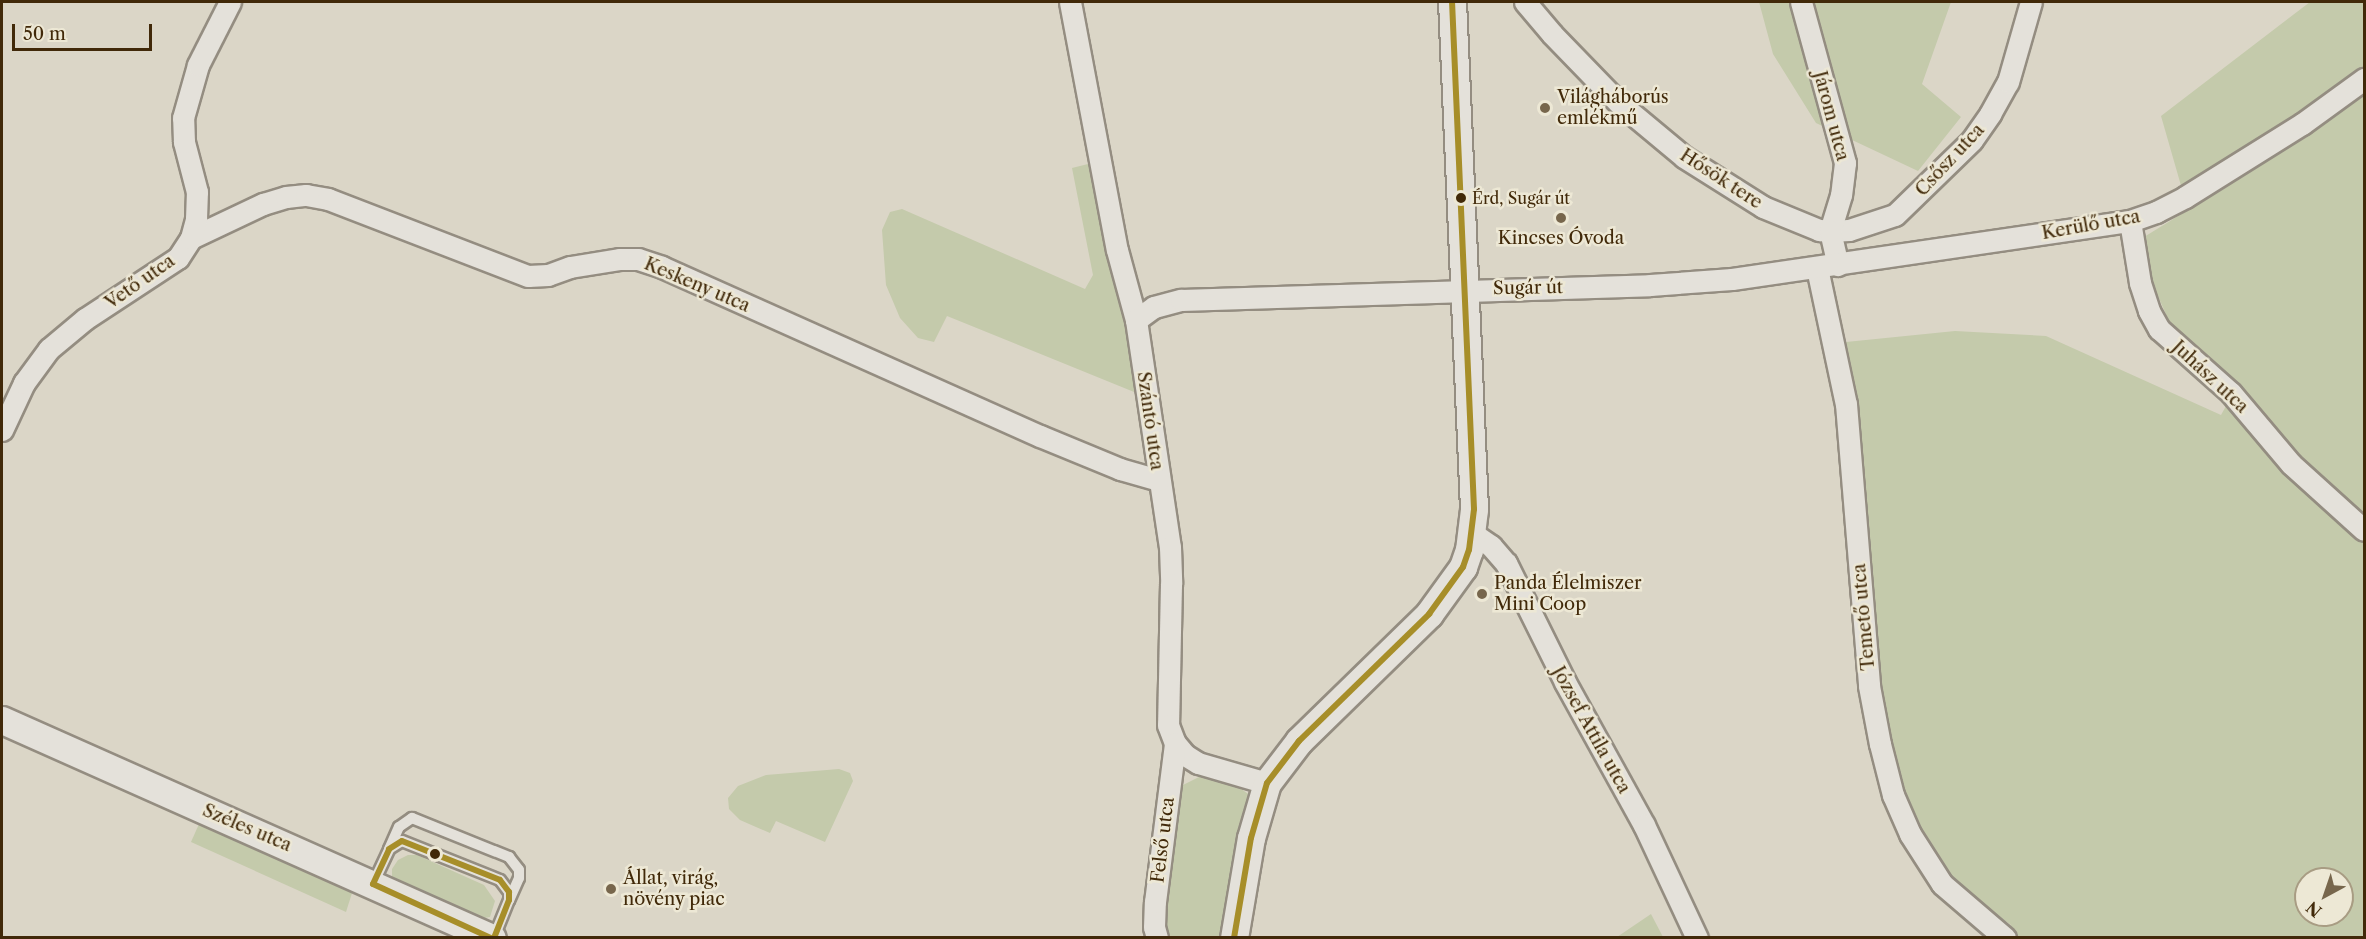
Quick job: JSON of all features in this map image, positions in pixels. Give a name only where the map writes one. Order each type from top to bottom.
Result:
[{"type":"street","name":"Vető utca","points":[[2,430],[24,383],[49,349],[85,319],[178,258],[191,238],[196,219],[197,192],[184,142],[183,118],[198,65],[230,2]]},
{"type":"street","name":"Szántó utca","points":[[1070,2],[1117,250],[1136,320],[1158,480],[1170,547],[1172,584],[1168,725],[1175,743]]},
{"type":"street","points":[[1234,938],[1251,838],[1267,783],[1299,741],[1430,614],[1448,592],[1463,567],[1472,533],[1474,509],[1466,290],[1452,2]]},
{"type":"street","name":"Hősök tere","points":[[1525,2],[1552,34],[1618,102],[1684,157],[1763,207],[1819,231],[1830,231]]},
{"type":"street","name":"Járom utca","points":[[1801,2],[1833,126],[1842,151],[1845,175],[1830,231],[1838,265]]},
{"type":"street","name":"Csősz utca","points":[[1830,231],[1849,230],[1895,215],[1972,140],[2008,82],[2031,2]]},
{"type":"street","name":"Kerülő utca","points":[[1816,268],[2130,221],[2156,212],[2185,197],[2302,124],[2364,79]]},
{"type":"street","name":"Keskeny utca","points":[[191,238],[263,204],[286,197],[306,195],[328,199],[528,276],[548,275],[570,267],[620,259],[638,259],[1040,436],[1120,469],[1158,480]]},
{"type":"street","name":"Juhász utca","points":[[2130,221],[2140,283],[2149,311],[2159,329],[2231,393],[2291,464],[2361,524]]},
{"type":"street","name":"Sugár út","points":[[1136,320],[1154,308],[1181,300],[1650,285],[1732,279],[1816,268]]},
{"type":"street","name":"Temető utca","points":[[1816,268],[1846,404],[1869,686],[1893,795],[1927,865],[1942,884],[1997,935]]},
{"type":"street","name":"József Attila utca","points":[[1472,533],[1491,546],[1506,562],[1536,627],[1644,825],[1697,938]]},
{"type":"street","name":"Széles utca","points":[[2,720],[493,938]]},
{"type":"street","points":[[1175,743],[1185,755],[1198,764],[1267,783]]},
{"type":"street","name":"Felső utca","points":[[1157,938],[1154,927],[1155,902],[1175,743]]},
{"type":"street","points":[[1683,904],[1683,938]]},
{"type":"lane","points":[[374,884],[399,827],[412,818],[509,857],[519,870],[519,878],[493,938]]},
{"type":"lane","points":[[389,849],[402,841],[410,842],[500,880],[509,892],[509,900]]},
{"type":"green space","points":[[1759,2],[1951,2],[1922,84],[1961,117],[1918,171],[1816,123],[1773,54]]},
{"type":"green space","points":[[2310,2],[2364,2],[2364,937],[2005,937],[2011,925],[1959,888],[1920,835],[1905,794],[1883,713],[1858,399],[1846,342],[1955,331],[2046,336],[2221,415],[2239,383],[2172,328],[2150,278],[2144,237],[2188,210],[2161,116]]},
{"type":"green space","points":[[1092,163],[1128,324],[1139,394],[947,316],[934,342],[918,338],[900,318],[886,285],[882,230],[890,212],[902,209],[1085,289],[1093,275],[1072,168]]},
{"type":"green space","points":[[839,769],[850,773],[853,781],[825,842],[776,821],[770,833],[740,820],[729,809],[728,798],[738,786],[766,775]]},
{"type":"green space","points":[[1201,776],[1230,781],[1251,796],[1226,937],[1167,937],[1162,920],[1179,787]]},
{"type":"green space","points":[[199,824],[346,885],[352,893],[346,912],[191,842]]},
{"type":"green space","points":[[408,855],[417,855],[484,885],[495,901],[490,917],[478,919],[392,879],[392,869],[398,860]]},
{"type":"green space","points":[[1651,914],[1663,937],[1617,937]]},
{"type":"transit line","points":[[1234,938],[1251,838],[1267,783],[1299,741],[1429,614],[1463,567],[1469,550],[1474,509],[1452,2]]},
{"type":"transit line","points":[[373,884],[389,849],[402,841],[500,880],[509,892],[509,900],[494,938]]},
{"type":"transit line","points":[[373,884],[491,938]]},
{"type":"place","name":"Világháborús emlékmű","points":[[1545,108]]},
{"type":"place","name":"Érd, Sugár út","points":[[1461,198]]},
{"type":"place","name":"Kincses Óvoda","points":[[1561,218]]},
{"type":"place","name":"Panda Élelmiszer Mini Coop","points":[[1482,594]]},
{"type":"place","name":"Állat, virág, növény piac","points":[[611,889]]}]
